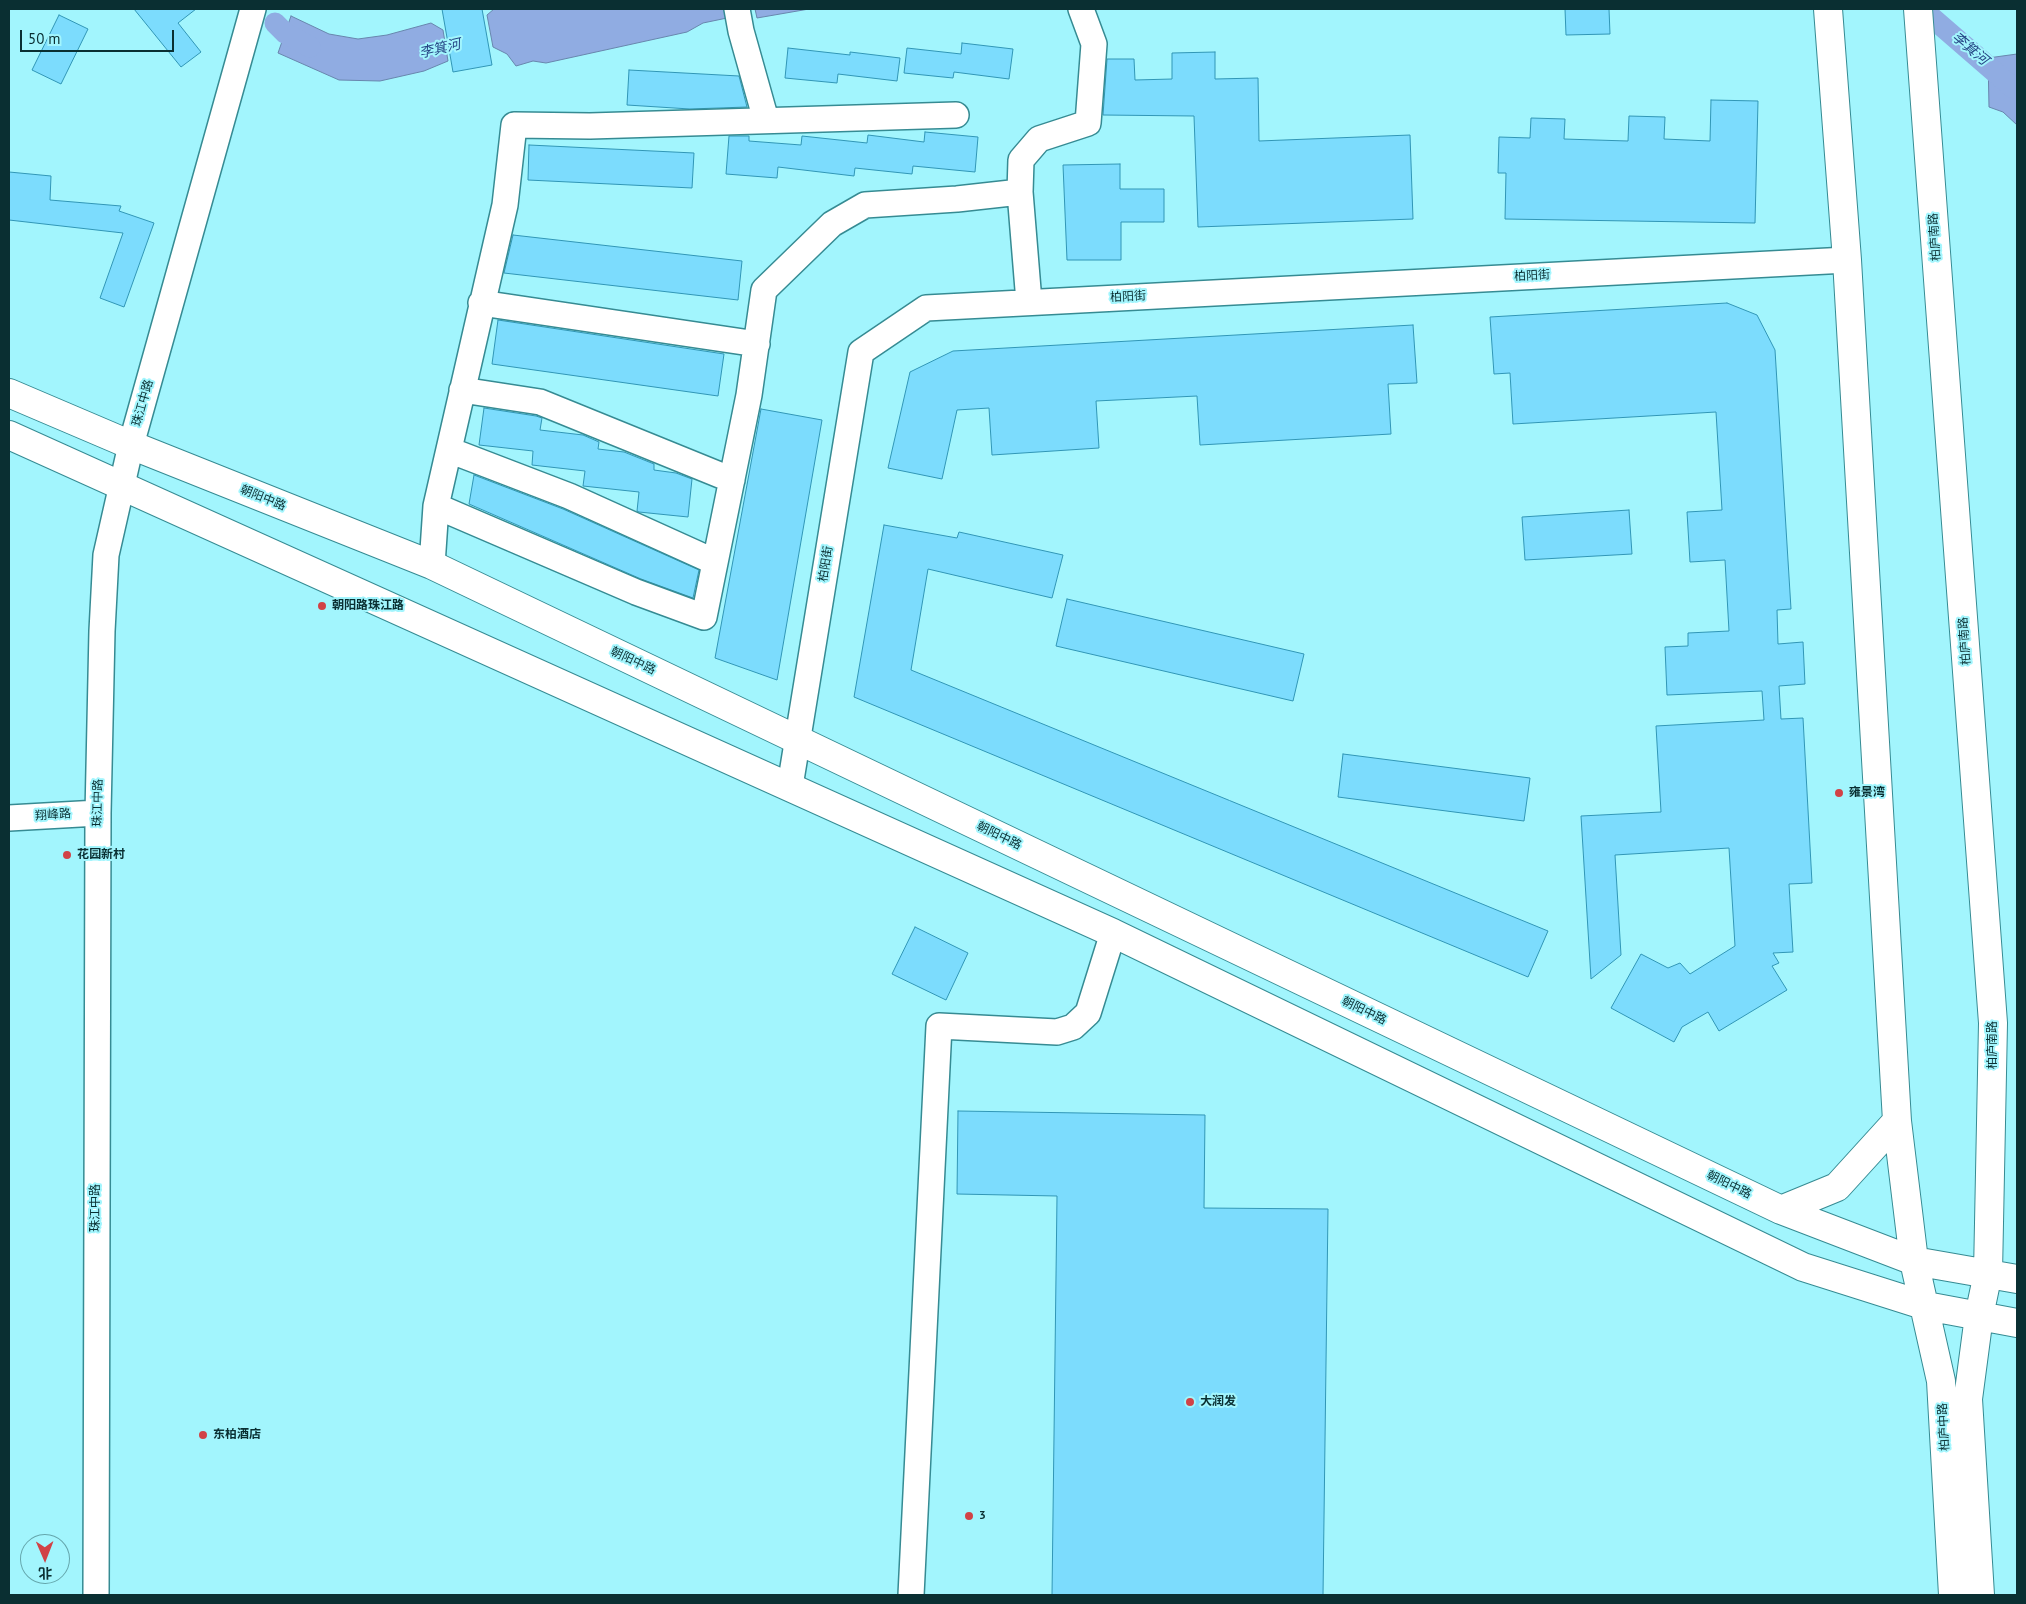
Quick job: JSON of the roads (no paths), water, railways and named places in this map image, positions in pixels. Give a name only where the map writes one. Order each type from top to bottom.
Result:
[{"type":"main road","points":[[1828,9],[1847,260],[1898,1121],[1914,1261]]},
{"type":"main road","name":"柏庐南路","points":[[1918,9],[1993,1023],[1988,1274]]},
{"type":"main road","name":"朝阳中路","points":[[9,393],[131,445],[432,565],[1781,1210],[1914,1261],[2017,1279]]},
{"type":"main road","points":[[9,435],[1113,933],[1803,1267],[1926,1306],[2017,1323]]},
{"type":"main road","points":[[1781,1210],[1837,1187],[1898,1121]]},
{"type":"main road","name":"柏庐中路","points":[[1914,1261],[1926,1306],[1941,1381],[1953,1595]]},
{"type":"main road","name":"柏庐中路","points":[[1980,1595],[1968,1399],[1979,1316],[1988,1274]]},
{"type":"street","name":"珠江中路","points":[[96,1595],[98,813],[102,631],[106,555],[131,445],[253,9]]},
{"type":"street","points":[[1028,302],[1020,192],[1021,160],[1039,139],[1088,123],[1094,44],[1081,9]]},
{"type":"street","points":[[738,16],[766,120]]},
{"type":"street","points":[[432,565],[436,506],[505,205],[514,125],[590,126],[956,115]]},
{"type":"street","points":[[436,506],[636,592],[704,617],[749,395],[764,290],[832,224],[865,205],[957,199],[1020,192]]},
{"type":"street","name":"柏阳街","points":[[790,786],[861,352],[926,308],[1847,260]]},
{"type":"street","points":[[481,303],[757,344]]},
{"type":"street","points":[[462,390],[540,402],[732,480]]},
{"type":"street","points":[[449,450],[569,496],[715,562]]},
{"type":"street","name":"翔峰路","points":[[9,818],[98,813]]},
{"type":"street","points":[[911,1595],[939,1026],[1057,1032],[1074,1027],[1088,1013],[1113,933]]},
{"type":"water","points":[[494,9],[725,9],[727,18],[703,23],[687,32],[546,63],[533,61],[516,66],[507,54],[493,47],[487,15]]},
{"type":"water","points":[[755,9],[809,9],[757,18]]},
{"type":"water","points":[[291,16],[329,34],[358,39],[387,35],[431,23],[443,30],[448,61],[424,71],[380,81],[339,80],[278,53]]},
{"type":"water","points":[[2017,54],[2017,125],[2003,112],[1989,107],[1988,58]]},
{"type":"waterway","name":"李箕河","points":[[1922,9],[2012,87],[2017,89]]},
{"type":"waterway","name":"李箕河","points":[[275,23],[285,33],[310,47]]},
{"type":"place","name":"朝阳路珠江路","points":[[322,606]]},
{"type":"place","name":"雍景湾","points":[[1839,793]]},
{"type":"place","name":"花园新村","points":[[67,855]]},
{"type":"place","name":"大润发","points":[[1190,1402]]},
{"type":"place","name":"东柏酒店","points":[[203,1435]]},
{"type":"place","name":"3","points":[[969,1516]]}]
